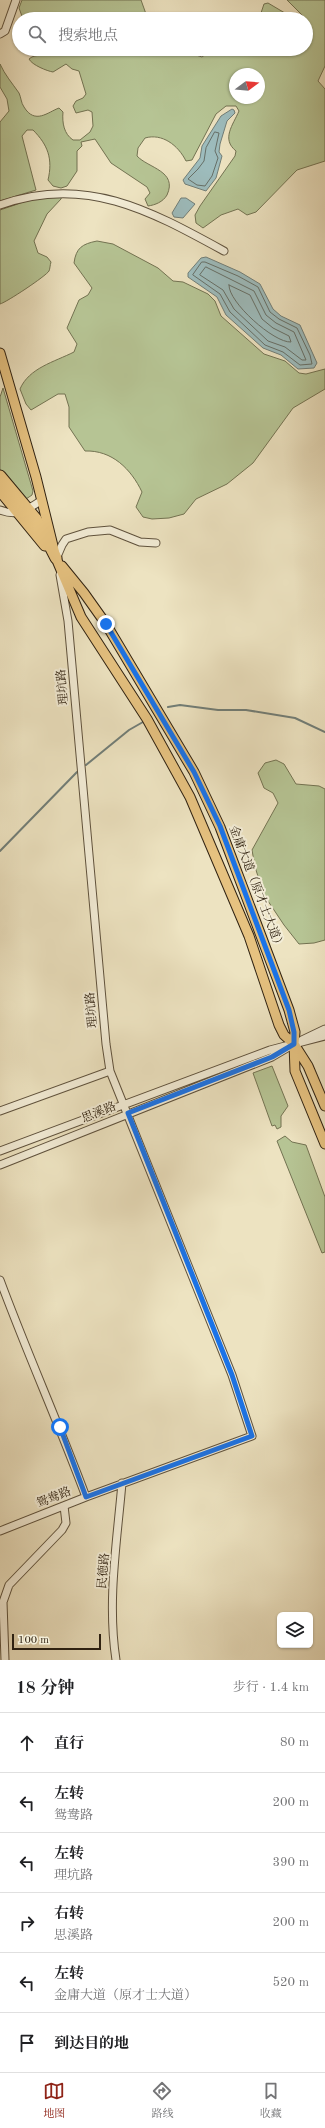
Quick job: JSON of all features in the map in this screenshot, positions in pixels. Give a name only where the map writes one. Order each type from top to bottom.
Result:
[{"type":"highway","points":[[0,476],[23,512],[56,558]]},
{"type":"highway","points":[[0,490],[23,512]]},
{"type":"main road","points":[[0,353],[42,500],[56,558]]},
{"type":"main road","name":"金庸大道（原才士大道）","points":[[56,558],[84,592],[106,624],[194,772],[220,826],[289,1010],[294,1032],[294,1071],[325,1144]]},
{"type":"main road","name":"金庸大道（原才士大道）","points":[[56,558],[81,617],[146,717],[190,797],[249,936],[279,1025],[284,1035],[294,1044],[308,1066],[325,1106]]},
{"type":"main road","points":[[146,717],[157,710]]},
{"type":"street","points":[[0,34],[4,31],[16,0]]},
{"type":"street","points":[[0,205],[38,194],[77,193],[147,210],[224,251]]},
{"type":"street","points":[[0,510],[9,513],[23,512],[42,500]]},
{"type":"street","points":[[56,558],[66,539],[88,532],[110,530],[140,542],[156,543]]},
{"type":"street","name":"理坑路","points":[[56,558],[68,621],[106,1044],[110,1071],[232,1375],[252,1436]]},
{"type":"street","name":"思溪路","points":[[0,1165],[272,1057],[294,1044],[325,1029]]},
{"type":"street","name":"思溪路","points":[[0,1151],[270,1050],[325,1036]]},
{"type":"street","points":[[0,1111],[110,1071]]},
{"type":"street","points":[[0,1280],[25,1349],[60,1427],[86,1497]]},
{"type":"street","name":"鸳鸯路","points":[[0,1531],[86,1497],[252,1436]]},
{"type":"street","name":"民德路","points":[[116,1660],[112,1634],[112,1605],[122,1484]]},
{"type":"street","points":[[5,1660],[3,1602],[5,1593],[10,1585],[62,1530],[66,1523],[64,1506]]},
{"type":"green space","points":[[22,0],[141,0],[145,12],[20,12],[19,8]]},
{"type":"green space","points":[[287,0],[325,0],[325,66],[318,81],[325,89],[325,161],[297,170],[256,212],[247,215],[238,209],[221,215],[203,228],[196,223],[195,215],[235,156],[236,151],[229,142],[229,137],[231,127],[239,111],[236,106],[226,106],[216,114],[192,160],[186,161],[174,145],[163,139],[157,137],[145,138],[138,148],[137,156],[165,175],[168,180],[169,187],[167,195],[163,200],[148,206],[145,199],[150,193],[147,187],[111,163],[95,139],[81,142],[82,146],[77,151],[77,171],[67,186],[61,188],[53,186],[48,180],[50,165],[46,147],[33,130],[27,130],[22,136],[36,190],[0,201],[0,122],[9,111],[7,99],[0,87],[0,64],[19,93],[23,105],[28,112],[33,115],[42,116],[59,108],[63,112],[63,124],[68,135],[73,140],[80,140],[90,132],[93,126],[92,112],[88,110],[76,113],[73,106],[76,101],[83,98],[86,94],[79,71],[72,69],[66,64],[53,72],[40,67],[29,59],[35,56],[313,56],[313,12],[299,12]]},
{"type":"green space","points":[[268,3],[283,12],[261,12],[264,4]]},
{"type":"green space","points":[[62,195],[61,199],[47,214],[34,241],[38,253],[47,257],[51,262],[49,271],[26,289],[0,304],[0,210],[35,198]]},
{"type":"green space","points":[[97,241],[113,244],[158,268],[173,281],[183,282],[208,294],[215,301],[221,316],[264,354],[285,361],[299,373],[306,374],[325,369],[325,389],[293,408],[253,463],[227,484],[196,499],[184,514],[169,518],[152,519],[143,517],[136,507],[142,492],[132,476],[120,462],[112,457],[85,451],[69,427],[69,407],[65,394],[58,394],[31,410],[26,404],[20,389],[29,376],[43,366],[74,352],[77,344],[67,328],[79,300],[88,295],[92,288],[74,263],[75,258],[78,250],[84,245]]},
{"type":"green space","points":[[3,388],[33,491],[32,495],[26,499],[0,472],[0,397]]},
{"type":"green space","points":[[276,760],[284,764],[296,784],[319,786],[325,789],[325,940],[314,943],[299,944],[284,925],[264,895],[255,867],[252,850],[278,803],[273,793],[264,788],[258,773],[265,763]]},
{"type":"green space","points":[[272,1066],[288,1106],[281,1116],[281,1127],[277,1129],[275,1125],[272,1126],[253,1073]]},
{"type":"green space","points":[[285,1136],[292,1142],[306,1145],[325,1197],[325,1252],[322,1253],[277,1141]]},
{"type":"water","points":[[232,109],[235,113],[227,121],[220,144],[219,152],[222,156],[216,178],[206,191],[185,184],[183,180],[200,158],[202,146],[221,116]]},
{"type":"water","points":[[181,198],[186,198],[195,204],[183,218],[174,217],[172,213]]},
{"type":"water","points":[[206,257],[240,272],[260,284],[273,309],[281,316],[300,325],[317,363],[314,368],[298,369],[281,355],[263,348],[226,315],[217,297],[188,277],[188,273],[201,258]]},
{"type":"waterway","points":[[168,707],[180,705],[218,710],[246,710],[295,718],[325,732]]},
{"type":"waterway","points":[[86,765],[129,730],[143,722]]},
{"type":"waterway","points":[[0,851],[77,772]]},
{"type":"route","points":[[60,1427],[86,1497],[252,1436],[232,1375],[128,1113],[272,1057],[294,1044],[293,1021],[220,826],[194,772],[157,710],[151,697],[106,624]]}]
